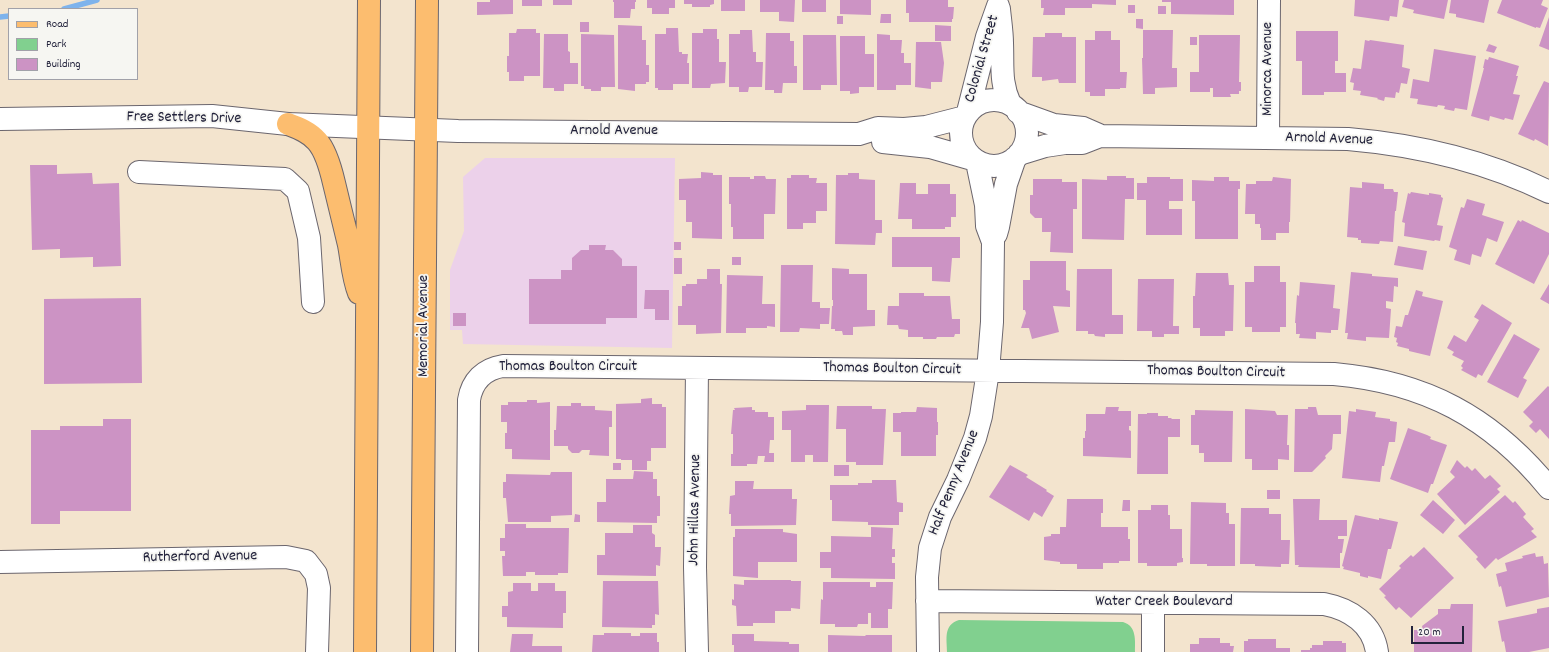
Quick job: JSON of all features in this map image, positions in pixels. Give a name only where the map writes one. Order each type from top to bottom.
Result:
[{"type":"main road","points":[[365,652],[369,0]]},
{"type":"main road","name":"Memorial Avenue","points":[[422,652],[427,0]]},
{"type":"main road","points":[[288,124],[310,134],[318,141],[326,156],[332,174],[345,228],[355,282],[367,312]]},
{"type":"street","name":"Minorca Avenue","points":[[1268,137],[1269,0]]},
{"type":"street","name":"Colonial Street","points":[[998,3],[1002,43],[1002,79],[1005,93],[1014,108]]},
{"type":"street","name":"Colonial Street","points":[[967,115],[987,37],[998,3]]},
{"type":"street","points":[[988,101],[999,101],[1014,108],[1024,122],[1027,133],[1024,144],[1017,156],[1010,162],[999,166],[988,166],[975,160],[965,150],[961,139],[961,128],[967,115],[977,105],[988,101]]},
{"type":"street","name":"Arnold Avenue","points":[[1014,108],[1054,124],[1084,128],[1100,136]]},
{"type":"street","name":"Arnold Avenue","points":[[368,128],[458,132],[859,134],[878,128],[904,129],[926,127],[967,115]]},
{"type":"street","name":"Free Settlers Drive","points":[[0,119],[212,116],[288,124],[368,128]]},
{"type":"street","name":"Arnold Avenue","points":[[859,134],[878,142],[930,147],[975,160]]},
{"type":"street","name":"Arnold Avenue","points":[[1017,156],[1056,144],[1082,143],[1100,136],[1348,139],[1386,142],[1462,158],[1499,171],[1549,192]]},
{"type":"street","name":"Half Penny Avenue","points":[[928,652],[928,563],[933,535],[975,438],[981,416],[988,371],[992,322],[993,242],[998,227],[1006,184],[1017,156]]},
{"type":"street","name":"Half Penny Avenue","points":[[975,160],[986,205],[987,226],[993,242]]},
{"type":"street","points":[[139,172],[285,179],[298,191],[309,238],[313,302]]},
{"type":"street","name":"Thomas Boulton Circuit","points":[[467,652],[470,392],[479,376],[486,371],[503,366],[1334,374],[1359,376],[1409,388],[1456,408],[1498,436],[1546,480]]},
{"type":"street","name":"John Hillas Avenue","points":[[697,368],[695,559],[697,652]]},
{"type":"street","name":"Rutherford Avenue","points":[[0,562],[286,557],[306,561],[316,574],[319,588],[317,652]]},
{"type":"street","name":"Water Creek Boulevard","points":[[927,601],[1324,604],[1334,606],[1354,615],[1362,622],[1373,639],[1377,652]]},
{"type":"street","points":[[1153,603],[1153,652]]},
{"type":"shaded area","points":[[485,158],[675,158],[672,348],[463,344],[462,330],[450,330],[450,270],[464,231],[463,177]]},
{"type":"green space","points":[[959,620],[1123,622],[1128,624],[1133,630],[1135,652],[947,652],[948,629],[950,625]]},
{"type":"building","points":[[490,0],[513,0],[513,14],[477,15],[477,2],[490,2]]},
{"type":"building","points":[[522,0],[542,0],[542,6],[522,6]]},
{"type":"building","points":[[553,0],[572,0],[572,5],[553,5]]},
{"type":"building","points":[[613,0],[636,0],[635,9],[631,9],[630,18],[614,18]]},
{"type":"building","points":[[647,0],[675,0],[675,8],[669,8],[669,14],[652,14],[652,8],[647,8]]},
{"type":"building","points":[[684,0],[714,0],[714,4],[710,5],[710,7],[692,7],[692,4],[684,4]]},
{"type":"building","points":[[721,0],[745,0],[745,11],[721,11]]},
{"type":"building","points":[[760,0],[795,0],[794,22],[779,21],[779,12],[760,12]]},
{"type":"building","points":[[802,0],[826,0],[826,12],[802,12]]},
{"type":"building","points":[[840,0],[871,0],[871,15],[840,14]]},
{"type":"building","points":[[906,0],[948,0],[948,7],[954,7],[952,22],[909,22],[909,13],[906,13]]},
{"type":"building","points":[[1041,0],[1116,0],[1116,5],[1092,4],[1092,8],[1065,8],[1065,15],[1043,15],[1044,8],[1041,8]]},
{"type":"building","points":[[1162,0],[1234,0],[1234,15],[1171,14],[1171,2],[1162,2]]},
{"type":"building","points":[[1355,0],[1399,0],[1397,17],[1390,16],[1389,21],[1354,16]]},
{"type":"building","points":[[1404,0],[1448,0],[1444,19],[1413,13],[1414,10],[1402,7]]},
{"type":"building","points":[[1451,0],[1489,0],[1484,23],[1456,17],[1456,14],[1449,13]]},
{"type":"building","points":[[1502,0],[1543,0],[1541,5],[1548,8],[1540,28],[1536,28],[1497,13]]},
{"type":"building","points":[[1128,5],[1135,5],[1135,13],[1128,13]]},
{"type":"building","points":[[1158,6],[1166,6],[1166,14],[1158,14]]},
{"type":"building","points":[[881,14],[891,14],[891,23],[880,23]]},
{"type":"building","points":[[837,16],[843,16],[843,24],[837,24]]},
{"type":"building","points":[[1549,17],[1549,50],[1539,46]]},
{"type":"building","points":[[1136,19],[1143,19],[1143,29],[1136,28]]},
{"type":"building","points":[[580,22],[589,22],[589,32],[580,32]]},
{"type":"building","points":[[618,25],[642,26],[642,40],[646,40],[646,65],[649,65],[649,82],[646,82],[646,84],[635,84],[635,91],[618,89]]},
{"type":"building","points":[[935,25],[951,26],[951,41],[935,41]]},
{"type":"building","points":[[666,28],[678,28],[679,52],[682,52],[682,54],[688,54],[687,63],[689,63],[689,84],[673,84],[673,90],[658,90],[658,88],[655,88],[655,34],[666,34]]},
{"type":"building","points":[[517,29],[536,29],[536,33],[540,33],[540,76],[524,76],[524,81],[509,81],[509,72],[507,72],[507,56],[509,56],[509,33],[516,33]]},
{"type":"building","points":[[703,29],[717,29],[717,39],[719,39],[719,62],[726,62],[725,83],[711,84],[710,88],[692,88],[692,33],[703,33]]},
{"type":"building","points":[[740,30],[752,30],[753,52],[756,52],[756,62],[763,62],[762,87],[749,87],[748,92],[739,92],[739,87],[729,87],[729,34],[740,34]]},
{"type":"building","points":[[1143,30],[1173,30],[1172,68],[1177,68],[1177,87],[1155,88],[1155,94],[1143,94]]},
{"type":"building","points":[[1095,31],[1111,31],[1111,40],[1120,40],[1120,72],[1127,72],[1126,88],[1105,89],[1105,96],[1090,96],[1090,92],[1085,92],[1085,40],[1095,40]]},
{"type":"building","points":[[1296,31],[1338,31],[1338,61],[1335,61],[1335,73],[1346,73],[1346,92],[1324,92],[1324,95],[1302,95],[1302,61],[1296,61]]},
{"type":"building","points":[[766,33],[790,33],[790,41],[794,41],[794,66],[797,66],[797,83],[783,83],[782,93],[774,93],[774,90],[765,90]]},
{"type":"building","points":[[1045,33],[1062,33],[1062,37],[1076,37],[1076,83],[1059,83],[1058,79],[1042,81],[1042,77],[1032,77],[1033,37],[1045,37]]},
{"type":"building","points":[[544,34],[568,34],[570,63],[578,63],[578,84],[564,84],[564,91],[554,91],[554,88],[543,88]]},
{"type":"building","points":[[581,34],[614,35],[615,87],[601,87],[601,91],[591,91],[591,89],[584,89],[584,86],[581,86]]},
{"type":"building","points":[[877,34],[890,35],[890,40],[902,40],[901,53],[904,53],[904,63],[911,63],[911,85],[896,85],[896,90],[877,90]]},
{"type":"building","points":[[803,35],[836,35],[837,85],[821,85],[821,90],[803,90]]},
{"type":"building","points":[[1199,35],[1240,35],[1239,82],[1241,82],[1241,91],[1239,91],[1239,94],[1230,94],[1231,97],[1213,97],[1213,88],[1210,88],[1210,92],[1190,92],[1190,72],[1199,72]]},
{"type":"building","points":[[840,36],[865,36],[865,54],[874,54],[874,87],[859,87],[859,93],[850,94],[850,91],[840,91]]},
{"type":"building","points":[[1190,37],[1197,37],[1197,45],[1190,45]]},
{"type":"building","points":[[1365,40],[1404,45],[1402,67],[1410,69],[1407,84],[1401,83],[1399,93],[1396,92],[1395,98],[1385,97],[1384,101],[1377,99],[1378,98],[1360,95],[1361,91],[1353,90],[1354,83],[1350,82],[1353,68],[1361,69]]},
{"type":"building","points":[[916,42],[941,42],[944,63],[942,82],[931,82],[931,89],[915,87]]},
{"type":"building","points":[[1489,44],[1497,47],[1494,53],[1486,51]]},
{"type":"building","points":[[1434,49],[1476,56],[1467,110],[1455,108],[1454,111],[1444,109],[1445,106],[1438,105],[1437,107],[1417,104],[1418,99],[1410,98],[1413,79],[1429,82]]},
{"type":"building","points":[[1489,57],[1519,66],[1513,94],[1520,95],[1513,120],[1505,118],[1504,120],[1490,116],[1489,121],[1471,116],[1485,59],[1488,60]]},
{"type":"building","points":[[1544,81],[1549,83],[1548,146],[1535,139],[1534,141],[1518,134]]},
{"type":"building","points":[[30,165],[57,165],[57,174],[92,173],[93,184],[119,183],[121,266],[93,267],[93,257],[60,258],[60,249],[32,250]]},
{"type":"building","points":[[701,172],[713,173],[713,175],[722,175],[722,239],[692,238],[692,222],[686,222],[686,200],[679,200],[679,179],[701,178]]},
{"type":"building","points":[[848,173],[859,173],[859,179],[875,180],[875,220],[882,220],[882,233],[876,233],[875,245],[835,244],[836,175],[848,175]]},
{"type":"building","points":[[791,175],[809,175],[809,178],[817,178],[816,183],[827,183],[827,211],[816,211],[816,223],[803,223],[803,229],[787,229],[787,178],[791,178]]},
{"type":"building","points":[[754,176],[765,176],[766,179],[776,179],[775,214],[764,214],[764,239],[733,239],[733,227],[731,227],[731,204],[729,204],[729,177],[750,177],[750,179],[754,179]]},
{"type":"building","points":[[1107,176],[1126,176],[1126,178],[1134,178],[1134,199],[1125,199],[1124,240],[1082,239],[1082,179],[1107,180]]},
{"type":"building","points":[[1147,177],[1170,177],[1170,179],[1183,179],[1183,201],[1169,201],[1169,209],[1182,209],[1182,235],[1146,235],[1146,200],[1137,200],[1137,183],[1147,183]]},
{"type":"building","points":[[1214,177],[1229,177],[1229,181],[1240,181],[1240,189],[1238,189],[1238,239],[1195,239],[1195,201],[1192,201],[1192,180],[1214,181]]},
{"type":"building","points":[[1273,177],[1291,179],[1289,233],[1276,233],[1276,240],[1261,240],[1261,228],[1260,224],[1255,224],[1255,214],[1245,214],[1246,184],[1256,184],[1256,181],[1272,181]]},
{"type":"building","points":[[1033,179],[1062,179],[1062,182],[1077,182],[1077,209],[1073,209],[1073,253],[1050,252],[1051,232],[1042,232],[1042,218],[1035,218],[1030,213],[1030,195],[1033,195]]},
{"type":"building","points":[[1362,182],[1384,184],[1384,189],[1393,189],[1394,192],[1398,192],[1393,242],[1380,241],[1379,244],[1361,243],[1361,240],[1358,240],[1358,238],[1347,237],[1350,187],[1362,188]]},
{"type":"building","points":[[900,183],[916,183],[916,194],[928,194],[928,184],[950,184],[950,194],[956,194],[956,217],[951,217],[951,227],[945,227],[945,229],[912,229],[912,219],[898,219]]},
{"type":"building","points":[[1411,192],[1441,195],[1443,198],[1437,225],[1443,226],[1440,241],[1404,236],[1405,223],[1402,222],[1408,193],[1410,194]]},
{"type":"building","points":[[1467,199],[1485,204],[1482,215],[1504,222],[1497,242],[1487,238],[1481,257],[1472,254],[1470,265],[1454,260],[1457,250],[1449,247],[1461,207],[1464,208]]},
{"type":"building","points":[[1518,220],[1521,222],[1522,220],[1549,233],[1549,254],[1534,284],[1495,264]]},
{"type":"building","points":[[892,237],[960,237],[960,258],[952,258],[950,282],[932,281],[932,267],[892,267]]},
{"type":"building","points":[[674,242],[681,242],[681,250],[674,250]]},
{"type":"building","points":[[589,245],[606,245],[605,250],[613,250],[622,259],[622,266],[637,266],[637,318],[606,318],[606,324],[529,324],[529,279],[561,279],[561,270],[572,270],[572,258],[581,250],[589,250]]},
{"type":"building","points":[[1398,246],[1427,251],[1423,270],[1394,265]]},
{"type":"building","points":[[732,257],[741,257],[741,265],[732,265]]},
{"type":"building","points":[[674,258],[682,258],[682,274],[674,274]]},
{"type":"building","points":[[1030,261],[1066,261],[1066,290],[1070,291],[1070,307],[1053,306],[1059,332],[1032,339],[1029,328],[1021,328],[1026,313],[1025,310],[1023,310],[1023,280],[1030,280]]},
{"type":"building","points":[[781,265],[813,265],[812,302],[820,302],[820,308],[830,308],[829,324],[820,324],[820,329],[800,328],[799,332],[780,332]]},
{"type":"building","points":[[1254,266],[1280,266],[1280,282],[1286,282],[1286,327],[1280,327],[1280,332],[1252,332],[1252,327],[1245,327],[1245,282],[1254,282]]},
{"type":"building","points":[[832,268],[849,269],[849,274],[867,274],[867,310],[875,310],[875,326],[853,327],[853,335],[843,335],[842,331],[835,331],[835,329],[831,329],[833,306]]},
{"type":"building","points":[[707,269],[720,269],[720,284],[722,284],[721,333],[696,334],[696,325],[678,325],[678,306],[682,306],[682,286],[686,286],[686,284],[697,284],[697,279],[707,279]]},
{"type":"building","points":[[1077,269],[1112,269],[1112,315],[1123,315],[1123,334],[1105,334],[1105,337],[1088,334],[1088,331],[1076,331]]},
{"type":"building","points":[[1351,272],[1372,274],[1372,276],[1398,278],[1398,287],[1394,286],[1393,302],[1386,301],[1386,308],[1391,309],[1389,338],[1366,337],[1366,341],[1347,339],[1348,333],[1345,333]]},
{"type":"building","points":[[1196,273],[1228,273],[1229,285],[1234,285],[1233,331],[1225,331],[1225,336],[1200,336],[1200,328],[1193,328],[1193,296],[1195,296]]},
{"type":"building","points":[[727,275],[763,276],[762,304],[775,304],[775,327],[767,326],[767,328],[746,328],[746,333],[726,333]]},
{"type":"building","points":[[1138,279],[1174,279],[1173,326],[1179,326],[1179,334],[1164,334],[1164,337],[1152,337],[1152,331],[1137,331]]},
{"type":"building","points":[[1300,282],[1335,285],[1333,308],[1340,309],[1338,330],[1331,330],[1331,333],[1316,332],[1316,339],[1299,338],[1300,334],[1296,334],[1295,323],[1297,295],[1299,296]]},
{"type":"building","points":[[1549,284],[1549,304],[1540,299]]},
{"type":"building","points":[[645,290],[669,290],[669,320],[655,320],[655,309],[644,309]]},
{"type":"building","points":[[1416,290],[1423,292],[1422,296],[1443,301],[1430,356],[1409,351],[1409,349],[1397,346],[1397,338],[1394,337],[1396,326],[1402,327],[1405,315],[1408,315]]},
{"type":"building","points":[[899,293],[924,293],[924,296],[950,296],[952,319],[960,319],[960,334],[955,334],[954,337],[923,339],[923,337],[908,337],[908,330],[899,329],[898,325],[887,325],[888,306],[899,306]]},
{"type":"building","points":[[141,298],[142,383],[44,384],[44,299]]},
{"type":"building","points":[[1482,304],[1512,323],[1482,376],[1478,374],[1476,378],[1461,370],[1463,368],[1461,366],[1464,361],[1452,355],[1454,352],[1447,348],[1454,335],[1466,342],[1479,320],[1474,317]]},
{"type":"building","points":[[453,313],[466,313],[466,326],[453,326]]},
{"type":"building","points":[[1514,334],[1540,349],[1523,378],[1527,380],[1518,398],[1487,382]]},
{"type":"building","points":[[1548,386],[1549,439],[1540,429],[1536,433],[1529,426],[1533,422],[1523,412]]},
{"type":"building","points":[[652,398],[652,404],[662,404],[662,407],[666,407],[666,448],[651,448],[651,461],[647,461],[647,470],[632,470],[632,460],[616,459],[616,404],[641,403],[641,399]]},
{"type":"building","points":[[527,400],[537,400],[537,403],[550,402],[550,460],[512,459],[512,449],[505,449],[507,422],[501,422],[501,405],[508,405],[508,402],[527,402]]},
{"type":"building","points":[[571,403],[581,403],[581,406],[595,406],[595,410],[612,411],[612,427],[609,427],[609,456],[589,455],[590,450],[582,450],[579,453],[572,453],[568,449],[568,446],[554,446],[557,406],[571,406]]},
{"type":"building","points":[[806,405],[829,405],[828,462],[813,462],[813,455],[805,455],[805,462],[791,462],[791,430],[782,430],[782,411],[806,410]]},
{"type":"building","points":[[837,406],[872,406],[872,409],[886,409],[883,465],[856,465],[856,462],[846,462],[846,429],[836,429]]},
{"type":"building","points":[[752,407],[752,410],[755,410],[755,412],[768,412],[768,417],[774,417],[774,440],[770,440],[769,453],[774,453],[774,462],[764,462],[765,456],[758,456],[757,464],[747,464],[747,466],[731,466],[731,454],[733,454],[733,434],[731,434],[733,410],[735,410],[734,408]]},
{"type":"building","points":[[917,407],[937,408],[938,435],[936,435],[936,456],[901,456],[901,432],[893,432],[893,413],[916,412]]},
{"type":"building","points":[[1106,407],[1119,407],[1118,411],[1131,411],[1131,426],[1129,426],[1129,430],[1131,431],[1131,458],[1083,456],[1083,438],[1085,438],[1086,431],[1086,414],[1105,414]]},
{"type":"building","points":[[1308,407],[1316,407],[1318,415],[1341,415],[1341,434],[1333,434],[1332,449],[1325,456],[1326,458],[1312,472],[1294,472],[1295,409],[1308,409]]},
{"type":"building","points":[[1245,409],[1275,411],[1277,415],[1288,415],[1287,445],[1289,445],[1289,460],[1278,459],[1278,470],[1252,470],[1252,459],[1245,459]]},
{"type":"building","points":[[1356,409],[1376,412],[1375,417],[1390,419],[1390,421],[1397,422],[1395,442],[1389,442],[1384,466],[1382,466],[1380,482],[1342,478],[1349,411],[1356,412]]},
{"type":"building","points":[[1195,410],[1233,411],[1232,462],[1204,462],[1204,453],[1199,453],[1199,445],[1191,445],[1191,415],[1195,415]]},
{"type":"building","points":[[1158,413],[1158,416],[1168,416],[1168,418],[1172,419],[1180,419],[1180,437],[1168,437],[1168,474],[1137,474],[1138,414]]},
{"type":"building","points":[[103,419],[131,419],[131,511],[60,511],[60,524],[31,524],[31,430],[60,430],[60,426],[103,426]]},
{"type":"building","points":[[1408,428],[1431,437],[1430,439],[1447,445],[1433,484],[1431,484],[1428,493],[1390,479]]},
{"type":"building","points":[[1457,460],[1465,468],[1467,466],[1472,471],[1475,468],[1485,479],[1490,475],[1501,486],[1497,489],[1500,492],[1465,525],[1437,494],[1455,477],[1450,472]]},
{"type":"building","points":[[613,463],[621,463],[621,470],[613,470]]},
{"type":"building","points":[[834,465],[849,465],[849,476],[834,476]]},
{"type":"building","points":[[1010,465],[1028,475],[1026,477],[1054,496],[1042,517],[1034,512],[1029,521],[989,497]]},
{"type":"building","points":[[634,471],[653,472],[653,479],[657,479],[657,496],[660,496],[660,516],[657,516],[657,523],[597,522],[597,502],[606,502],[606,479],[633,479]]},
{"type":"building","points":[[551,472],[572,472],[572,515],[551,516],[551,522],[508,522],[506,498],[503,498],[503,482],[506,482],[506,474],[550,475]]},
{"type":"building","points":[[872,480],[896,480],[897,502],[903,503],[903,512],[899,512],[899,525],[868,525],[868,522],[832,521],[830,485],[858,485],[858,483],[872,483]]},
{"type":"building","points":[[735,481],[754,481],[753,489],[792,489],[792,499],[797,499],[796,525],[731,526],[731,514],[729,514],[730,496],[735,495]]},
{"type":"building","points":[[1267,490],[1280,490],[1280,499],[1267,499]]},
{"type":"building","points":[[1505,495],[1513,503],[1515,501],[1526,514],[1523,517],[1534,529],[1531,531],[1537,537],[1498,560],[1496,558],[1485,569],[1476,559],[1478,557],[1458,536]]},
{"type":"building","points":[[1067,499],[1103,499],[1101,527],[1128,527],[1128,539],[1130,539],[1130,561],[1103,563],[1103,569],[1077,569],[1077,564],[1060,564],[1060,562],[1044,560],[1044,537],[1051,536],[1051,534],[1060,534],[1060,527],[1066,527]]},
{"type":"building","points":[[1293,499],[1320,499],[1319,520],[1347,520],[1347,536],[1338,536],[1338,539],[1344,539],[1342,553],[1340,553],[1340,568],[1298,567],[1299,565],[1295,565]]},
{"type":"building","points":[[1123,500],[1130,500],[1130,511],[1122,511]]},
{"type":"building","points":[[1433,500],[1455,520],[1443,534],[1420,515]]},
{"type":"building","points":[[1191,502],[1226,503],[1226,513],[1229,513],[1229,524],[1235,524],[1235,566],[1207,566],[1207,564],[1190,564]]},
{"type":"building","points":[[1151,505],[1168,505],[1170,529],[1182,529],[1183,562],[1177,563],[1177,566],[1147,566],[1147,563],[1138,563],[1138,510],[1151,510]]},
{"type":"building","points":[[1241,508],[1269,508],[1269,514],[1281,514],[1281,540],[1290,540],[1289,564],[1281,564],[1281,567],[1240,564]]},
{"type":"building","points":[[575,514],[580,515],[580,522],[574,522]]},
{"type":"building","points":[[1355,515],[1398,522],[1391,549],[1388,549],[1381,579],[1360,576],[1360,573],[1343,569],[1344,567],[1342,566]]},
{"type":"building","points":[[505,524],[526,524],[526,528],[569,528],[568,573],[558,573],[558,575],[535,575],[535,572],[526,572],[526,576],[503,576],[502,556],[505,556],[505,551],[500,551],[500,538],[505,538]]},
{"type":"building","points":[[633,525],[652,525],[652,533],[655,535],[655,547],[661,547],[660,566],[656,565],[656,576],[597,575],[597,555],[605,555],[605,533],[633,533]]},
{"type":"building","points":[[871,527],[893,528],[892,549],[895,549],[895,557],[892,557],[892,563],[895,563],[895,579],[831,578],[831,568],[820,568],[820,552],[831,552],[831,536],[871,537]]},
{"type":"building","points":[[735,529],[783,529],[783,532],[797,534],[797,562],[758,562],[758,578],[733,576],[733,537],[735,537]]},
{"type":"building","points":[[1424,547],[1454,578],[1411,618],[1399,607],[1396,610],[1379,589],[1401,568],[1399,566],[1411,555],[1413,557]]},
{"type":"building","points":[[1535,553],[1536,557],[1543,556],[1544,564],[1548,563],[1549,597],[1506,607],[1501,586],[1499,587],[1496,574],[1507,571],[1505,563],[1523,558],[1522,556]]},
{"type":"building","points":[[744,580],[801,581],[800,609],[791,608],[791,611],[775,611],[775,623],[753,623],[753,626],[737,626],[736,606],[732,605],[732,599],[734,600],[734,584],[744,585]]},
{"type":"building","points":[[603,581],[658,581],[659,615],[655,614],[655,625],[652,625],[652,628],[602,627]]},
{"type":"building","points":[[823,582],[870,582],[870,587],[876,587],[876,582],[893,582],[892,609],[888,609],[888,628],[871,628],[871,613],[868,613],[868,624],[858,624],[857,627],[835,627],[835,624],[820,624],[821,599],[823,600]]},
{"type":"building","points":[[513,583],[531,583],[531,591],[538,591],[538,583],[555,583],[555,591],[566,591],[566,613],[563,613],[563,628],[507,627],[507,617],[502,617],[502,606],[508,606],[508,592],[513,591]]},
{"type":"building","points":[[1451,604],[1473,604],[1472,652],[1414,652],[1414,630],[1423,630],[1422,626],[1438,614],[1438,609],[1450,609]]},
{"type":"building","points":[[1549,607],[1549,648],[1529,652],[1506,652],[1504,641],[1502,642],[1498,621],[1537,613],[1537,609]]},
{"type":"building","points":[[604,633],[631,633],[631,636],[640,636],[640,633],[657,633],[659,652],[592,652],[593,635],[604,635]]},
{"type":"building","points":[[512,634],[533,634],[532,646],[562,646],[562,652],[510,652]]},
{"type":"building","points":[[732,634],[754,634],[754,641],[789,642],[789,644],[799,644],[799,652],[734,652],[734,645],[732,645]]},
{"type":"building","points":[[828,635],[892,635],[892,652],[828,652]]},
{"type":"building","points":[[1199,638],[1220,638],[1220,643],[1230,643],[1230,646],[1234,646],[1233,652],[1190,652],[1190,644],[1199,644]]},
{"type":"building","points":[[1248,639],[1276,639],[1276,648],[1290,648],[1290,652],[1244,652],[1244,641],[1248,641]]},
{"type":"building","points":[[1323,641],[1342,641],[1342,643],[1346,643],[1346,652],[1301,652],[1301,650],[1310,650],[1312,645],[1323,645]]},
{"type":"waterway","points":[[68,8],[97,0]]},
{"type":"waterway","points":[[0,17],[8,16]]}]
